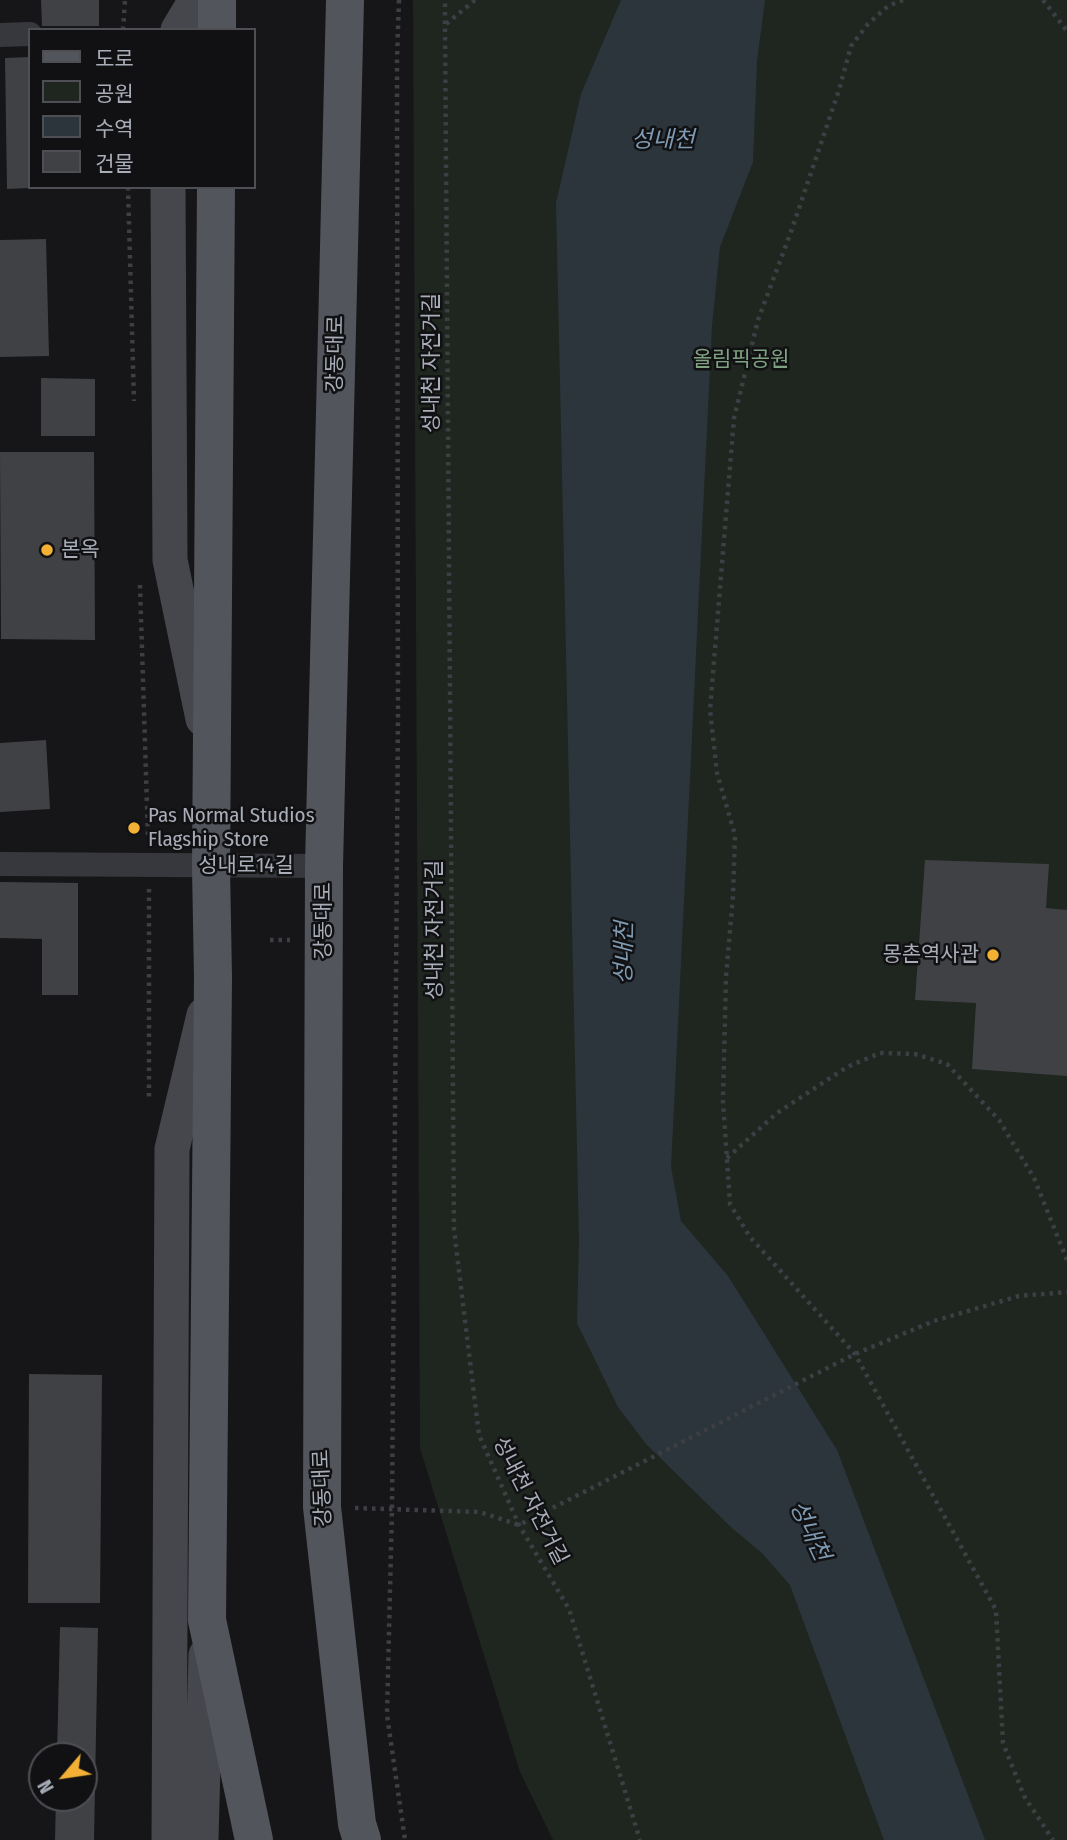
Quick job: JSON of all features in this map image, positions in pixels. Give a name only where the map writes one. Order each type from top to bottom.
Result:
[{"type":"main road","points":[[179,28],[196,0]]},
{"type":"main road","points":[[216,28],[217,0]]},
{"type":"main road","name":"강동대로","points":[[345,0],[324,866],[322,1507],[357,1824],[362,1840]]},
{"type":"main road","points":[[168,189],[170,560],[212,764]]},
{"type":"main road","points":[[201,1840],[207,1620],[213,978],[211,866],[216,189]]},
{"type":"main road","points":[[169,1840],[172,1149],[213,978]]},
{"type":"main road","points":[[207,1620],[254,1840]]},
{"type":"street","points":[[0,35],[28,34]]},
{"type":"street","name":"성내로14길","points":[[0,864],[324,866]]},
{"type":"path","points":[[123,28],[125,0]]},
{"type":"path","points":[[399,0],[398,716],[392,1509],[387,1715],[405,1840]]},
{"type":"path","name":"성내천 자전거길","points":[[445,0],[454,1230],[479,1435],[519,1525],[569,1609],[640,1840]]},
{"type":"path","points":[[445,25],[474,0]]},
{"type":"path","points":[[903,0],[888,6],[851,46],[792,229],[758,320],[734,418],[710,709],[717,773],[735,835],[726,977],[723,1101],[730,1204],[750,1237],[855,1354],[996,1610],[1003,1743],[1024,1796],[1053,1840]]},
{"type":"path","points":[[1043,0],[1067,31]]},
{"type":"path","points":[[128,189],[135,409]]},
{"type":"path","points":[[140,575],[149,866],[149,1105]]},
{"type":"path","points":[[270,940],[290,940]]},
{"type":"path","points":[[727,1158],[777,1114],[847,1067],[880,1053],[915,1054],[947,1064],[999,1120],[1034,1178],[1067,1260]]},
{"type":"path","points":[[322,1507],[480,1512],[519,1525],[855,1354],[934,1321],[1019,1296],[1067,1292]]},
{"type":"green space","name":"올림픽공원","points":[[413,0],[1067,0],[1067,1840],[553,1840],[520,1772],[420,1448]]},
{"type":"water","name":"성내천","points":[[621,0],[765,0],[757,61],[753,162],[720,247],[712,326],[671,1167],[681,1221],[728,1276],[837,1450],[985,1840],[884,1840],[790,1585],[762,1553],[732,1528],[646,1444],[618,1407],[577,1323],[579,1239],[556,203],[581,94]]},
{"type":"building","points":[[41,0],[99,0],[99,26],[42,26]]},
{"type":"building","points":[[28,57],[28,188],[7,189],[5,58]]},
{"type":"building","points":[[46,239],[49,356],[0,357],[0,240]]},
{"type":"building","points":[[41,378],[95,379],[95,436],[41,436]]},
{"type":"building","points":[[0,452],[94,452],[95,640],[1,639]]},
{"type":"building","points":[[46,740],[50,809],[0,812],[0,743]]},
{"type":"building","name":"몽촌역사관","points":[[925,860],[1049,864],[1046,908],[1067,910],[1067,1076],[972,1069],[976,1003],[915,1000]]},
{"type":"building","points":[[0,882],[78,883],[78,995],[42,995],[42,939],[0,938]]},
{"type":"building","points":[[29,1374],[102,1375],[100,1603],[28,1603]]},
{"type":"building","points":[[60,1627],[98,1628],[96,1742],[57,1742]]},
{"type":"building","points":[[56,1812],[95,1812],[94,1840],[55,1840]]},
{"type":"place","name":"본옥","points":[[47,550]]},
{"type":"place","name":"Pas Normal Studios Flagship Store","points":[[134,828]]},
{"type":"place","name":"몽촌역사관","points":[[993,955]]}]
